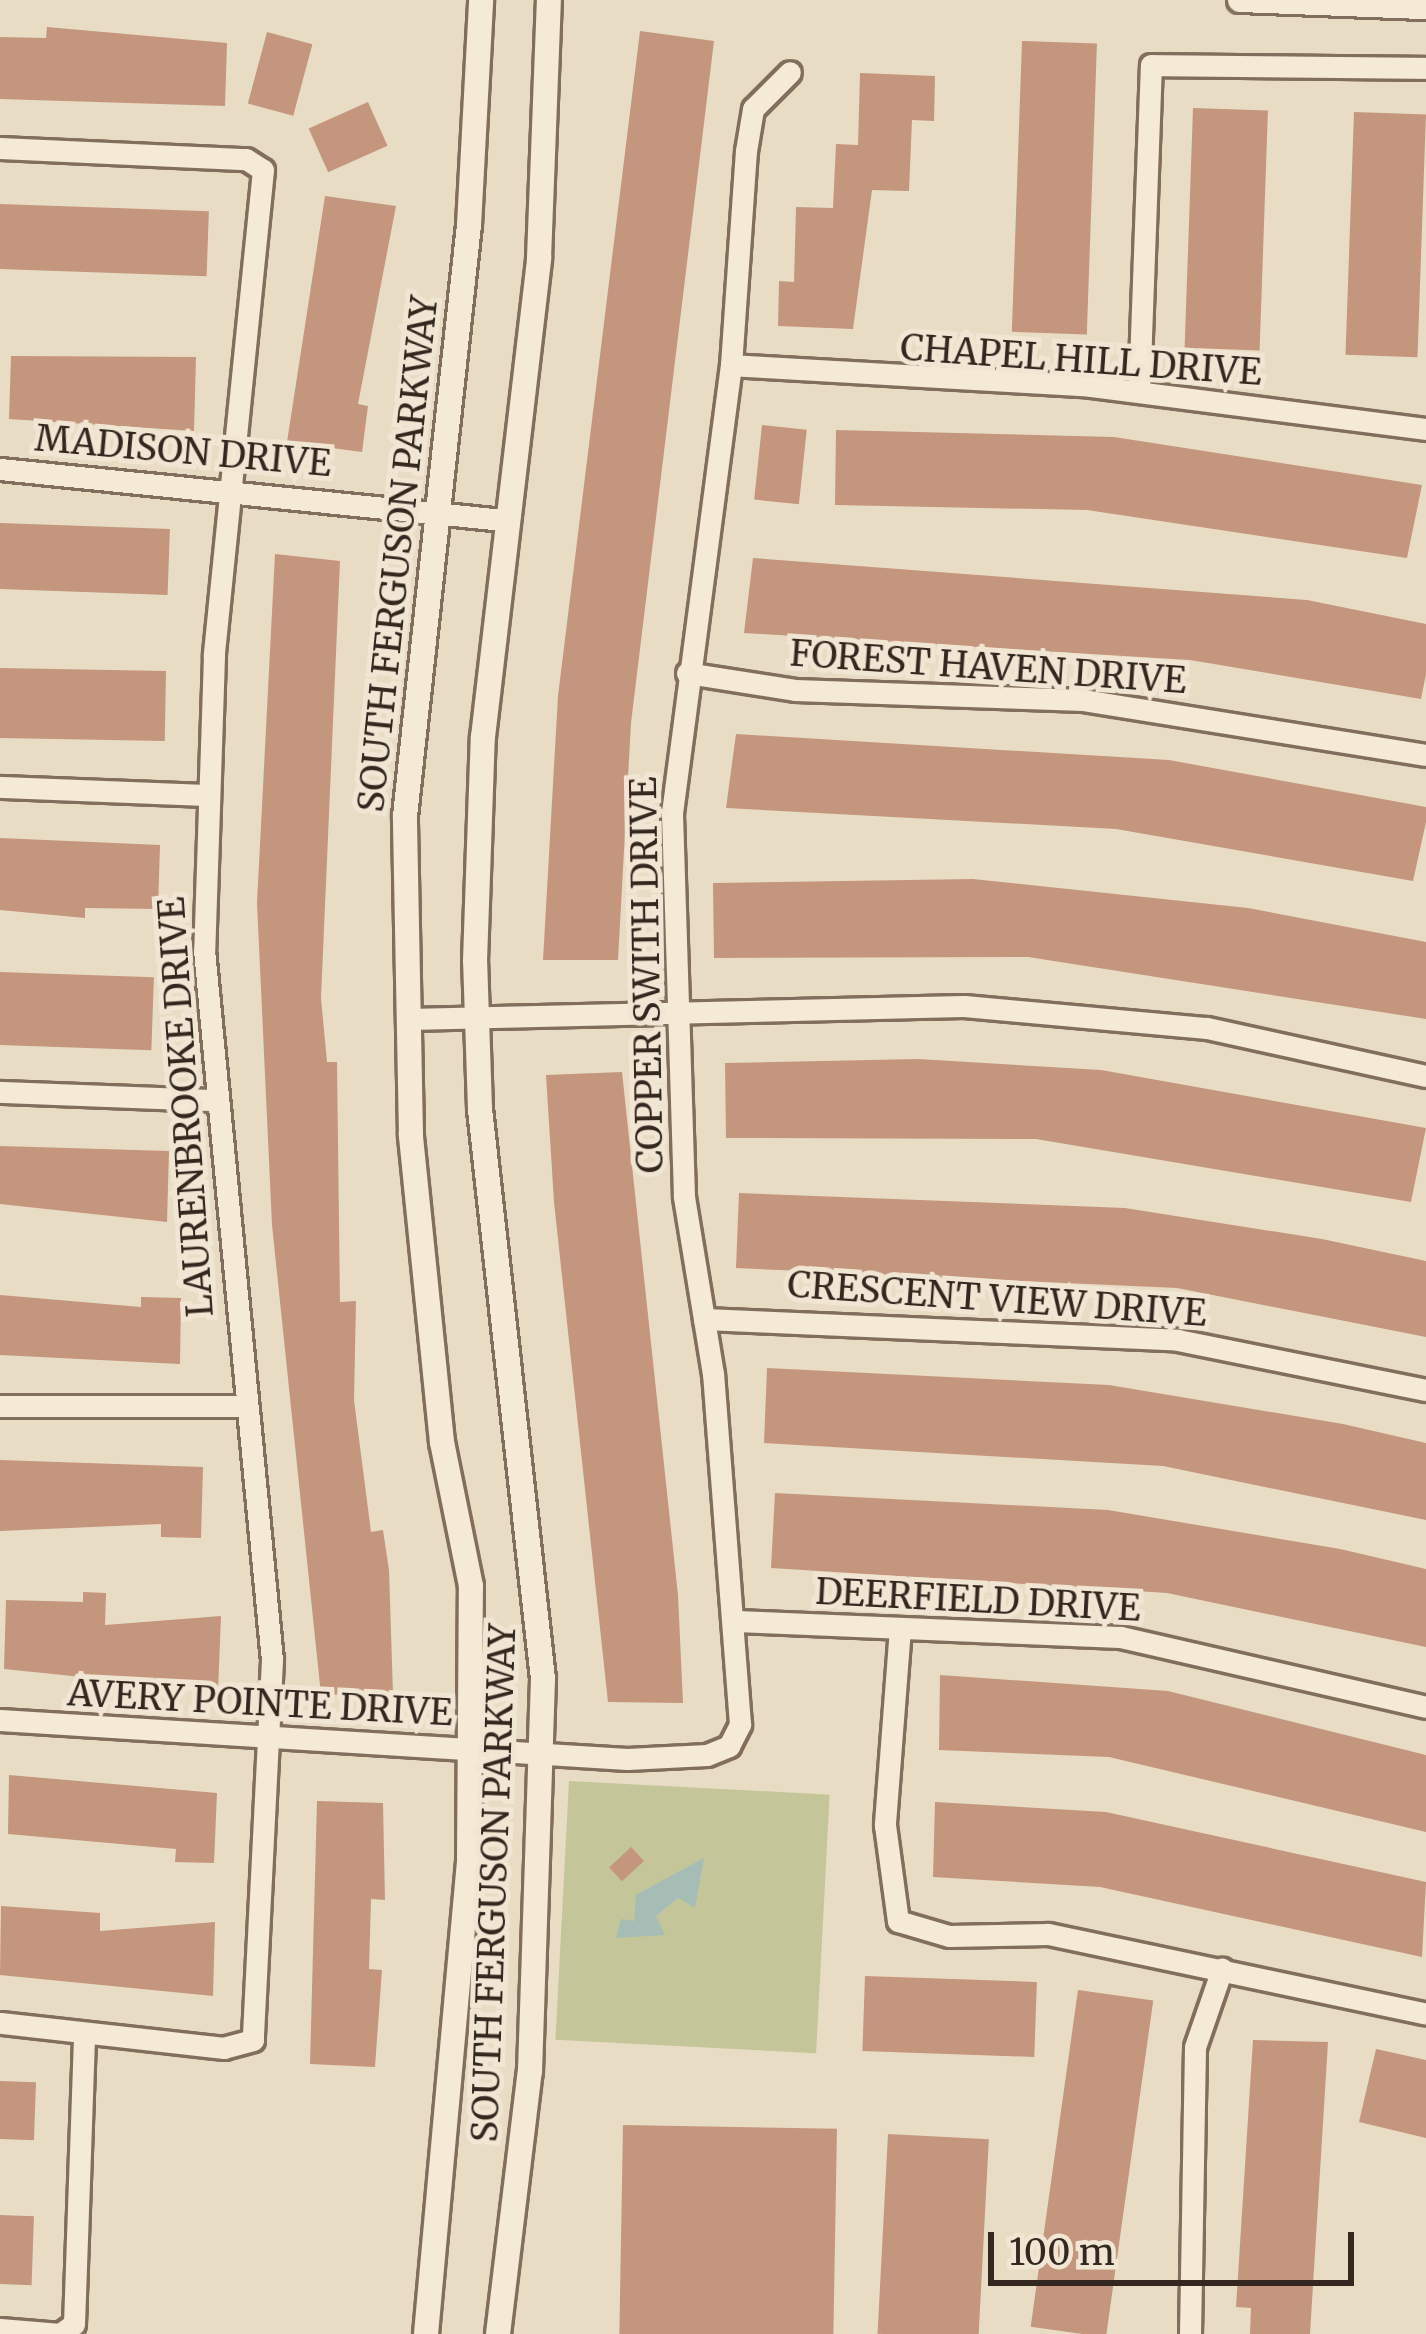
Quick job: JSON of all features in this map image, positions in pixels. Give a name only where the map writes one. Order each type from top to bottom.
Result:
[{"type":"street","name":"SOUTH FERGUSON PARKWAY","points":[[426,2334],[449,2160],[470,1749],[471,1586],[442,1442],[409,1019],[405,816],[481,0]]},
{"type":"street","name":"SOUTH FERGUSON PARKWAY","points":[[498,2334],[530,2071],[540,1754],[538,1576],[477,1019],[483,737],[503,520],[539,258],[549,0]]},
{"type":"street","points":[[1240,0],[1426,7]]},
{"type":"street","points":[[1139,391],[1151,65],[1426,68]]},
{"type":"street","name":"COPPER SWITH DRIVE","points":[[729,1746],[740,1724],[735,1621],[704,1319],[684,1196],[672,813],[731,365],[753,109],[790,72]]},
{"type":"street","name":"LAURENBROOKE DRIVE","points":[[0,148],[246,158],[263,170],[231,486],[208,795],[214,1100],[243,1406],[267,1584],[271,1744],[253,2040],[224,2048],[84,2035]]},
{"type":"street","name":"CHAPEL HILL DRIVE","points":[[731,365],[1139,391],[1426,429]]},
{"type":"street","name":"MADISON DRIVE","points":[[0,469],[231,486],[503,520]]},
{"type":"street","name":"FOREST HAVEN DRIVE","points":[[687,673],[795,690],[1083,700],[1426,755]]},
{"type":"street","points":[[0,787],[208,795]]},
{"type":"street","points":[[409,1019],[964,1006],[1207,1028],[1426,1076]]},
{"type":"street","points":[[0,1092],[214,1100]]},
{"type":"street","name":"CRESCENT VIEW DRIVE","points":[[704,1319],[1178,1340],[1426,1390]]},
{"type":"street","points":[[0,1406],[243,1406]]},
{"type":"street","name":"DEERFIELD DRIVE","points":[[735,1621],[1121,1637],[1426,1707]]},
{"type":"street","points":[[900,1628],[885,1825],[898,1921],[949,1936],[1048,1934],[1426,2014]]},
{"type":"street","name":"AVERY POINTE DRIVE","points":[[0,1720],[271,1744],[627,1759],[729,1746]]},
{"type":"street","points":[[1190,2334],[1195,2047],[1222,1969]]},
{"type":"street","points":[[0,2023],[84,2035],[74,2324],[0,2329]]},
{"type":"green space","points":[[569,1781],[830,1795],[816,2053],[555,2040]]},
{"type":"shaded area","points":[[704,1858],[695,1908],[678,1898],[656,1916],[665,1935],[616,1938],[621,1919],[634,1921],[636,1895]]},
{"type":"building","points":[[47,27],[227,43],[225,106],[0,99],[0,37],[46,38]]},
{"type":"building","points":[[640,31],[714,41],[631,723],[618,960],[543,960],[558,696]]},
{"type":"building","points":[[267,32],[312,44],[293,116],[248,103]]},
{"type":"building","points":[[1022,41],[1097,44],[1087,334],[1012,332]]},
{"type":"building","points":[[860,73],[935,76],[934,121],[912,120],[909,191],[872,190],[853,329],[778,326],[779,281],[794,282],[796,207],[833,208],[836,144],[858,145]]},
{"type":"building","points":[[368,102],[388,146],[328,172],[309,128]]},
{"type":"building","points":[[1193,108],[1268,111],[1260,350],[1185,348]]},
{"type":"building","points":[[1354,112],[1426,115],[1417,357],[1346,355]]},
{"type":"building","points":[[325,196],[396,206],[358,404],[368,406],[362,452],[287,442]]},
{"type":"building","points":[[0,204],[209,211],[207,276],[0,269]]},
{"type":"building","points":[[11,356],[196,357],[194,431],[9,419]]},
{"type":"building","points":[[762,425],[807,430],[799,504],[754,500]]},
{"type":"building","points":[[836,430],[1114,437],[1422,485],[1407,558],[1087,510],[835,505]]},
{"type":"building","points":[[0,523],[170,529],[168,595],[0,589]]},
{"type":"building","points":[[275,554],[340,561],[321,998],[327,1062],[337,1062],[340,1302],[356,1301],[354,1400],[371,1532],[383,1530],[389,1570],[393,1694],[321,1695],[272,1225],[257,903]]},
{"type":"building","points":[[753,558],[1307,600],[1426,624],[1426,674],[1421,699],[1190,660],[744,633]]},
{"type":"building","points":[[0,668],[166,671],[165,741],[0,738]]},
{"type":"building","points":[[736,734],[1169,760],[1426,807],[1426,822],[1413,881],[1116,829],[726,808]]},
{"type":"building","points":[[0,838],[160,845],[158,909],[85,908],[85,918],[0,910]]},
{"type":"building","points":[[973,879],[1248,908],[1426,942],[1426,1019],[1028,957],[714,958],[713,883]]},
{"type":"building","points":[[0,972],[154,977],[151,1050],[0,1045]]},
{"type":"building","points":[[918,1059],[1101,1070],[1426,1128],[1411,1202],[1036,1139],[726,1138],[725,1063]]},
{"type":"building","points":[[622,1072],[678,1595],[683,1703],[608,1702],[554,1202],[546,1075]]},
{"type":"building","points":[[0,1146],[169,1151],[167,1222],[0,1204]]},
{"type":"building","points":[[739,1193],[1125,1208],[1322,1239],[1426,1261],[1426,1337],[1177,1288],[736,1268]]},
{"type":"building","points":[[0,1295],[141,1307],[141,1297],[181,1298],[180,1364],[0,1355]]},
{"type":"building","points":[[767,1368],[1109,1385],[1343,1424],[1426,1443],[1426,1520],[1163,1466],[764,1443]]},
{"type":"building","points":[[0,1460],[203,1467],[201,1538],[161,1537],[161,1524],[0,1531]]},
{"type":"building","points":[[775,1493],[1108,1510],[1340,1549],[1426,1569],[1426,1647],[1167,1593],[771,1568]]},
{"type":"building","points":[[83,1592],[106,1593],[105,1625],[221,1616],[218,1691],[4,1669],[6,1600],[83,1602]]},
{"type":"building","points":[[940,1675],[1168,1691],[1426,1755],[1426,1832],[1109,1757],[939,1750]]},
{"type":"building","points":[[9,1775],[217,1793],[214,1863],[175,1862],[176,1849],[8,1834]]},
{"type":"building","points":[[317,1801],[383,1803],[385,1900],[371,1899],[369,1969],[382,1970],[375,2067],[310,2064]]},
{"type":"building","points":[[935,1802],[1106,1812],[1426,1882],[1422,1957],[1100,1887],[933,1877]]},
{"type":"building","points":[[631,1847],[644,1861],[622,1881],[609,1867]]},
{"type":"building","points":[[1,1906],[100,1913],[100,1931],[215,1922],[213,1996],[0,1975]]},
{"type":"building","points":[[865,1976],[1037,1982],[1034,2057],[862,2051]]},
{"type":"building","points":[[1078,1990],[1153,2001],[1106,2334],[1031,2327]]},
{"type":"building","points":[[1253,2040],[1328,2042],[1310,2334],[1250,2334],[1251,2308],[1236,2307]]},
{"type":"building","points":[[1376,2049],[1426,2060],[1426,2138],[1359,2122]]},
{"type":"building","points":[[0,2081],[36,2082],[34,2140],[0,2139]]},
{"type":"building","points":[[623,2125],[837,2129],[833,2334],[619,2334]]},
{"type":"building","points":[[888,2134],[989,2139],[979,2334],[878,2334]]},
{"type":"building","points":[[0,2215],[34,2216],[32,2285],[0,2284]]}]
